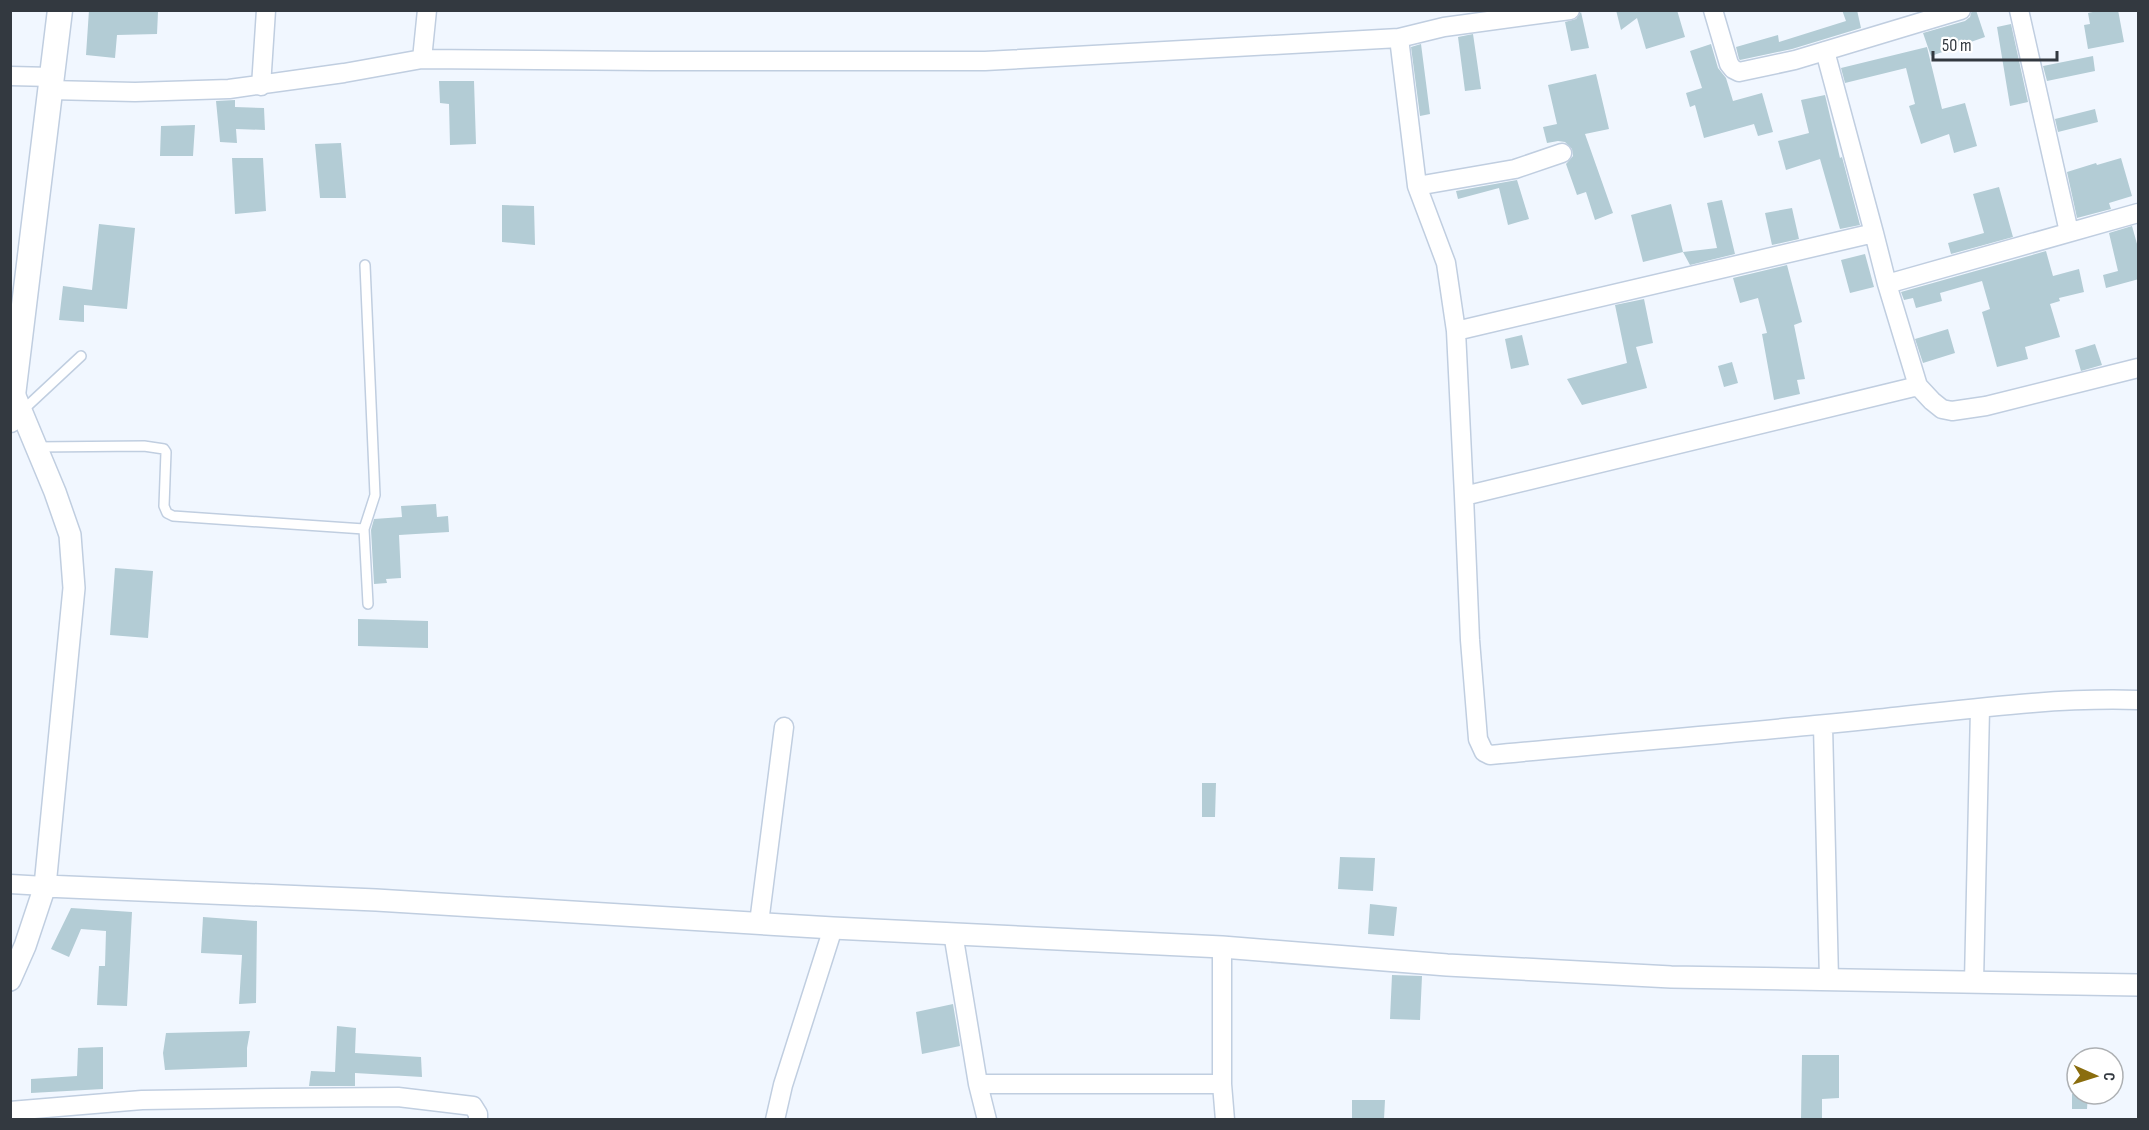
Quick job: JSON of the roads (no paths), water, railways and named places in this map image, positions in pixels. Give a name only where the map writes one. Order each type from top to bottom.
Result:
[{"type":"main road","points":[[16,409],[60,10]]},
{"type":"street","points":[[261,86],[266,10]]},
{"type":"street","points":[[422,59],[427,10]]},
{"type":"street","points":[[10,76],[135,92],[230,90],[422,59],[985,61],[1398,38],[1444,27],[1570,10]]},
{"type":"street","points":[[1713,10],[1729,64],[1739,72],[1825,51],[1961,10]]},
{"type":"street","points":[[2019,10],[2069,232]]},
{"type":"street","points":[[1398,38],[1417,186],[1446,263],[1456,331],[1470,640],[1478,739],[1484,753],[1490,755],[2073,700],[2139,700]]},
{"type":"street","points":[[1825,51],[1887,284],[1918,386],[1942,409],[1952,411],[1986,406],[2139,368]]},
{"type":"street","points":[[1417,186],[1515,169],[1562,153]]},
{"type":"street","points":[[1887,284],[2139,213]]},
{"type":"street","points":[[1456,331],[1874,233]]},
{"type":"street","points":[[1464,496],[1918,386]]},
{"type":"street","points":[[10,980],[25,946],[45,886],[74,588],[70,535],[36,447],[16,409]]},
{"type":"street","points":[[1974,982],[1980,709]]},
{"type":"street","points":[[1823,725],[1829,980]]},
{"type":"street","points":[[759,924],[784,727]]},
{"type":"street","points":[[10,884],[376,900],[759,924],[1222,947],[1447,965],[1648,976],[2139,985]]},
{"type":"street","points":[[775,1119],[783,1085],[833,928]]},
{"type":"street","points":[[952,933],[978,1084],[987,1119]]},
{"type":"street","points":[[1222,947],[1222,1084],[1225,1119]]},
{"type":"street","points":[[978,1084],[1222,1084]]},
{"type":"street","points":[[10,1110],[142,1100],[398,1097],[472,1106],[478,1114],[478,1119]]},
{"type":"lane","points":[[365,265],[375,495],[364,529],[368,604]]},
{"type":"lane","points":[[16,409],[81,356]]},
{"type":"lane","points":[[36,447],[144,446],[164,449],[166,452],[164,506],[167,513],[173,516],[364,529]]}]
